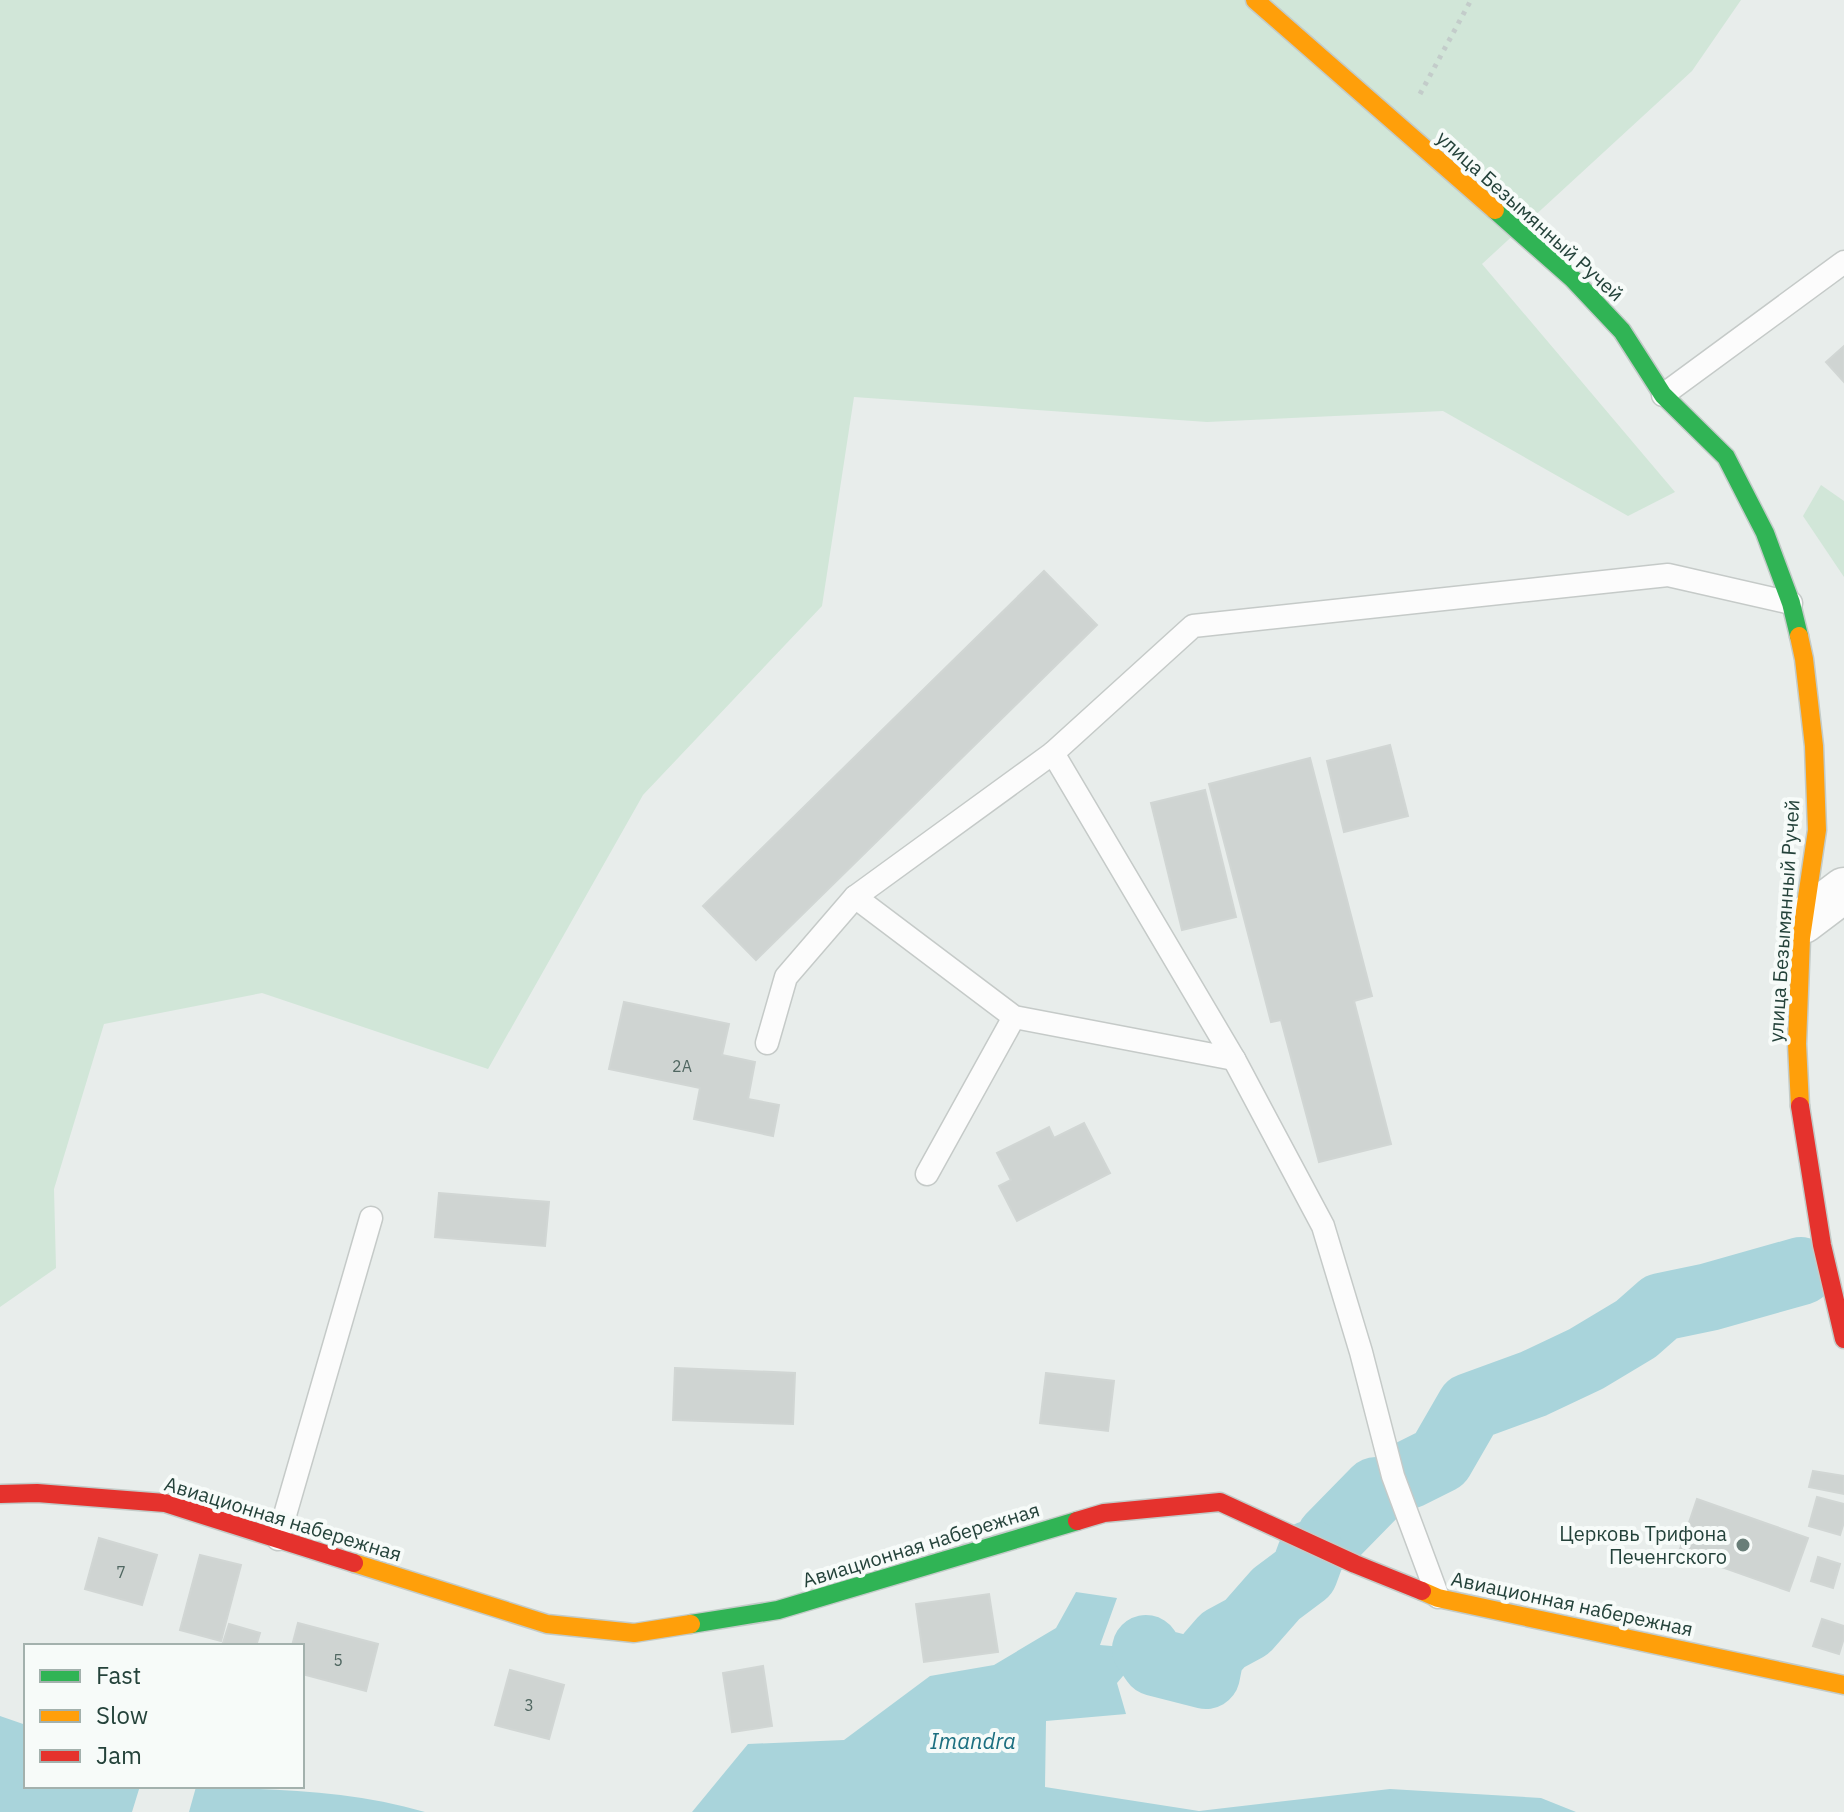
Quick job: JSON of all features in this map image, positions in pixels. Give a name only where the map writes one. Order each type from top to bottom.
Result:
[{"type":"street","name":"улица Безымянный Ручей","points":[[1255,0],[1573,279],[1622,331],[1663,395],[1726,457],[1765,533],[1791,603],[1804,659],[1814,746],[1817,830],[1803,921],[1797,1044],[1800,1106],[1822,1245],[1844,1339]]},
{"type":"street","points":[[1803,921],[1844,890]]},
{"type":"street","name":"Авиационная набережная","points":[[0,1494],[65,1494],[165,1503],[547,1624],[634,1633],[778,1610],[1104,1513],[1220,1502],[1438,1598],[1844,1685]]},
{"type":"lane","points":[[1663,395],[1844,262]]},
{"type":"lane","points":[[767,1043],[786,977],[855,897],[1053,753],[1193,626],[1668,575],[1791,603]]},
{"type":"lane","points":[[1053,753],[1234,1059],[1323,1226],[1361,1352],[1393,1476],[1438,1598]]},
{"type":"lane","points":[[855,897],[1014,1017],[1234,1059]]},
{"type":"lane","points":[[927,1174],[1014,1017]]},
{"type":"lane","points":[[278,1539],[371,1218]]},
{"type":"path","points":[[1401,129],[1471,0]]},
{"type":"green space","points":[[0,0],[1741,0],[1692,71],[1482,264],[1675,492],[1628,516],[1443,411],[1207,422],[854,397],[822,606],[643,795],[488,1069],[262,993],[104,1024],[54,1189],[56,1268],[0,1307]]},
{"type":"green space","points":[[1821,485],[1844,501],[1844,577],[1803,516]]},
{"type":"water","name":"Imandra","points":[[1076,1592],[1117,1598],[1100,1645],[1146,1649],[1117,1683],[1126,1714],[1046,1721],[1045,1787],[1199,1811],[1390,1789],[1541,1798],[1576,1812],[692,1812],[748,1744],[844,1740],[930,1676],[994,1665],[1056,1628]]},
{"type":"water","points":[[0,1716],[24,1724],[24,1788],[139,1788],[132,1812],[0,1812]]},
{"type":"water","points":[[196,1788],[225,1788],[340,1795],[425,1812],[189,1812]]},
{"type":"building","points":[[1844,346],[1844,382],[1826,362]]},
{"type":"building","points":[[1044,571],[1097,625],[756,960],[703,906]]},
{"type":"building","points":[[1390,745],[1408,816],[1344,832],[1327,761]]},
{"type":"building","points":[[1310,758],[1372,996],[1354,1001],[1391,1144],[1319,1162],[1281,1020],[1271,1022],[1209,784]]},
{"type":"building","points":[[1205,790],[1236,917],[1182,930],[1151,803]]},
{"type":"building","points":[[624,1002],[729,1024],[722,1055],[755,1062],[748,1099],[779,1105],[773,1136],[694,1119],[700,1088],[609,1069]]},
{"type":"building","points":[[1084,1123],[1110,1173],[1017,1221],[999,1186],[1011,1180],[997,1153],[1049,1127],[1054,1138]]},
{"type":"building","points":[[439,1193],[549,1202],[545,1246],[435,1237]]},
{"type":"building","points":[[675,1368],[795,1373],[793,1424],[673,1420]]},
{"type":"building","points":[[1046,1373],[1114,1381],[1108,1431],[1040,1423]]},
{"type":"building","points":[[1813,1471],[1844,1476],[1844,1494],[1809,1487]]},
{"type":"building","points":[[1817,1497],[1844,1504],[1840,1535],[1809,1526]]},
{"type":"building","name":"Церковь Трифона Печенгского","points":[[1697,1499],[1808,1538],[1789,1591],[1679,1552]]},
{"type":"building","points":[[99,1538],[157,1555],[142,1605],[85,1589]]},
{"type":"building","points":[[200,1555],[241,1565],[221,1641],[180,1630]]},
{"type":"building","points":[[1818,1557],[1840,1564],[1833,1588],[1811,1581]]},
{"type":"building","points":[[989,1594],[998,1652],[924,1662],[916,1604]]},
{"type":"building","points":[[1822,1619],[1844,1626],[1839,1654],[1813,1646]]},
{"type":"building","points":[[298,1623],[378,1644],[366,1691],[304,1675],[304,1644],[293,1644]]},
{"type":"building","points":[[229,1624],[260,1633],[257,1644],[223,1644]]},
{"type":"building","points":[[763,1666],[772,1726],[732,1732],[723,1673]]},
{"type":"building","points":[[510,1670],[564,1685],[549,1739],[495,1725]]},
{"type":"waterway","points":[[1408,1475],[1440,1459],[1470,1407],[1533,1384],[1586,1359],[1636,1329],[1661,1307],[1801,1271]]},
{"type":"waterway","points":[[1330,1538],[1376,1491]]},
{"type":"waterway","points":[[1146,1649],[1155,1662],[1206,1675],[1210,1655],[1223,1640],[1247,1627],[1276,1594],[1304,1573],[1311,1554]]},
{"type":"traffic: fast","points":[[1495,210],[1573,279],[1622,331],[1663,395],[1726,457],[1765,533],[1791,603],[1799,636]]},
{"type":"traffic: fast","points":[[691,1624],[778,1610],[1077,1521]]},
{"type":"traffic: slow","points":[[1255,0],[1495,210]]},
{"type":"traffic: slow","points":[[1799,636],[1814,746],[1817,830],[1801,938],[1797,1044],[1800,1106]]},
{"type":"traffic: slow","points":[[354,1563],[547,1624],[634,1633],[691,1624]]},
{"type":"traffic: slow","points":[[1422,1591],[1438,1598],[1844,1685]]},
{"type":"traffic: jam","points":[[1800,1106],[1822,1245],[1844,1339]]},
{"type":"traffic: jam","points":[[0,1494],[37,1493],[165,1503],[354,1563]]},
{"type":"traffic: jam","points":[[1077,1521],[1104,1513],[1220,1502],[1422,1591]]},
{"type":"place","name":"Церковь Трифона Печенгского","points":[[1743,1545]]}]
